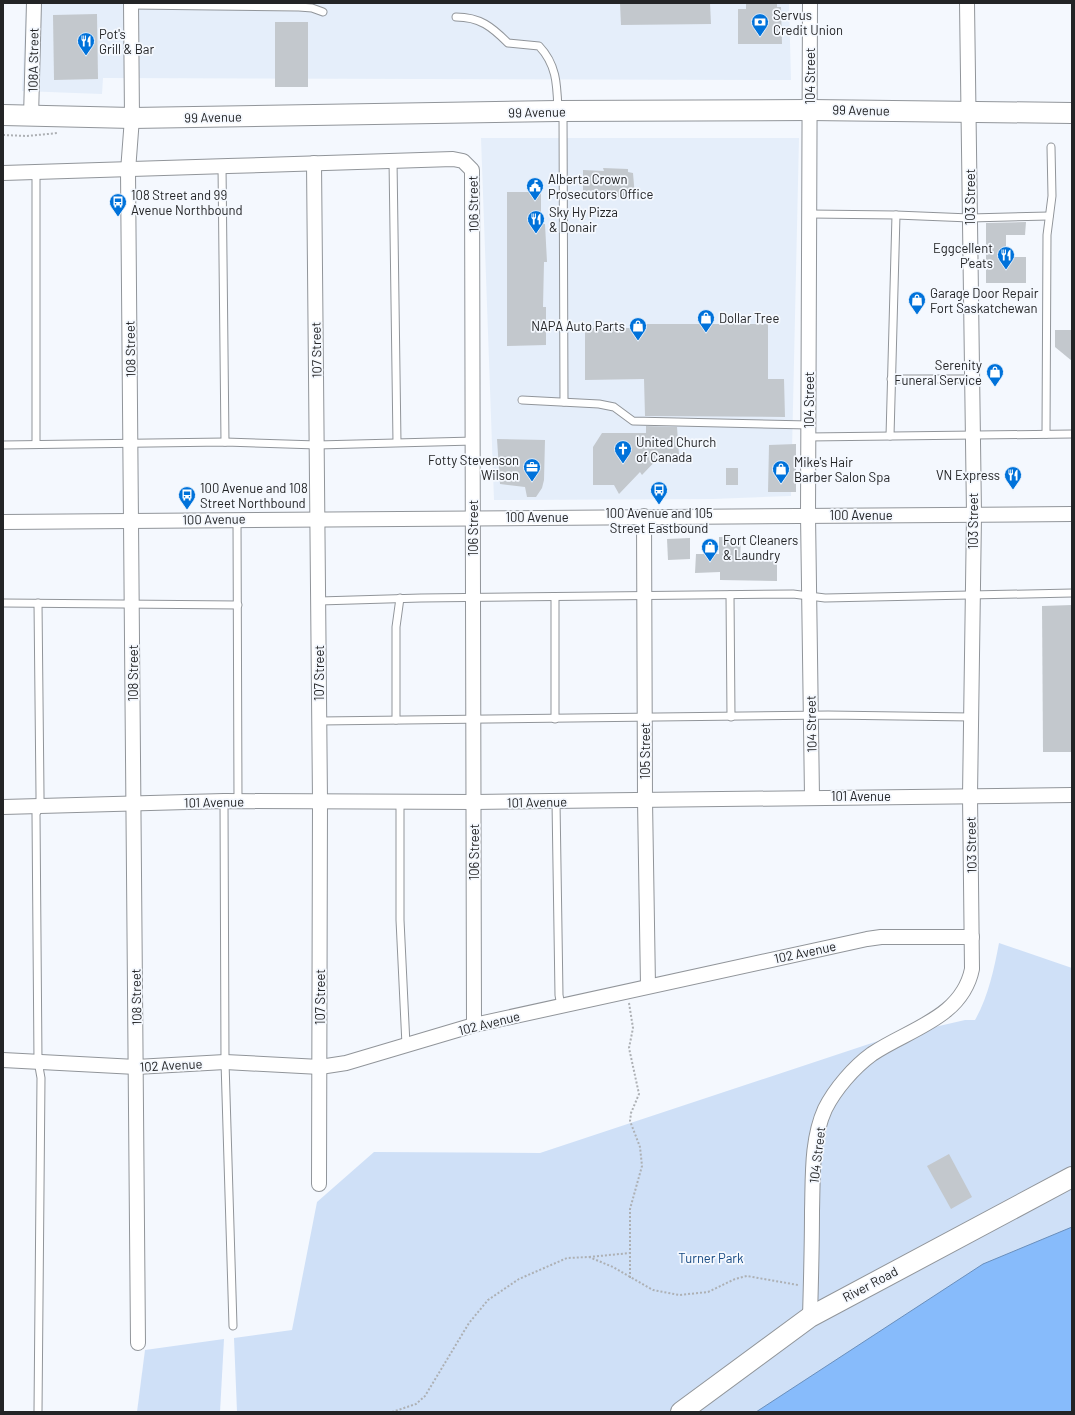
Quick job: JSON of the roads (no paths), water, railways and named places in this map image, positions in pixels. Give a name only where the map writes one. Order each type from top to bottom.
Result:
[{"type":"main road","name":"99 Avenue","points":[[3,115],[31,117],[132,118],[560,111],[810,110],[1072,113]]},
{"type":"main road","name":"River Road","points":[[681,1412],[810,1317],[1072,1177]]},
{"type":"street","name":"108A Street","points":[[31,117],[34,3]]},
{"type":"street","name":"104 Street","points":[[810,3],[808,515],[812,797]]},
{"type":"street","name":"103 Street","points":[[950,1008],[964,990],[970,978],[973,960],[970,796],[974,515],[967,3]]},
{"type":"street","name":"108 Street","points":[[131,4],[132,118],[128,171],[138,1343]]},
{"type":"street","name":"106 Street","points":[[3,173],[128,171],[222,166],[458,159],[468,165],[472,170],[474,441],[472,517],[474,720],[474,1025]]},
{"type":"street","name":"107 Street","points":[[314,163],[320,721],[319,1184]]},
{"type":"street","name":"100 Avenue","points":[[3,522],[318,518],[1072,514]]},
{"type":"street","name":"105 Street","points":[[644,516],[645,800],[648,986]]},
{"type":"street","name":"101 Avenue","points":[[3,807],[224,801],[556,802],[1072,794]]},
{"type":"street","name":"102 Avenue","points":[[3,1060],[136,1067],[224,1062],[320,1067],[346,1062],[474,1025],[648,986],[881,937],[972,937]]},
{"type":"street","name":"104 Street","points":[[810,1317],[813,1163],[818,1128],[826,1108],[842,1085],[861,1063],[873,1054],[936,1019],[950,1008]]},
{"type":"lane","points":[[131,4],[305,7],[323,12]]},
{"type":"lane","points":[[456,17],[468,17],[481,21],[492,27],[508,43],[539,46],[548,55],[556,78],[560,111],[564,402]]},
{"type":"lane","points":[[1046,434],[1047,235],[1052,196],[1051,147]]},
{"type":"lane","points":[[393,160],[397,442]]},
{"type":"lane","points":[[222,166],[225,442]]},
{"type":"lane","points":[[36,172],[36,444]]},
{"type":"lane","points":[[810,214],[970,218],[1049,216]]},
{"type":"lane","points":[[890,436],[896,215]]},
{"type":"lane","points":[[891,379],[972,379]]},
{"type":"lane","points":[[522,400],[599,404],[614,407],[633,421],[890,436],[1072,434]]},
{"type":"lane","points":[[3,444],[225,442],[317,445],[474,441]]},
{"type":"lane","points":[[238,519],[238,801]]},
{"type":"lane","points":[[319,601],[400,598],[793,594],[809,597],[1072,592]]},
{"type":"lane","points":[[730,595],[731,717]]},
{"type":"lane","points":[[555,597],[555,719]]},
{"type":"lane","points":[[396,720],[396,627],[400,598]]},
{"type":"lane","points":[[3,603],[238,605]]},
{"type":"lane","points":[[38,603],[40,806],[36,814],[38,1061],[40,1086],[38,1412]]},
{"type":"lane","points":[[320,721],[811,716],[971,717]]},
{"type":"lane","points":[[224,801],[224,1062],[233,1326]]},
{"type":"lane","points":[[400,802],[400,920],[406,1045]]},
{"type":"lane","points":[[556,802],[559,995],[561,1006]]},
{"type":"water","points":[[1072,1227],[1072,1412],[756,1412],[983,1264]]},
{"type":"place","name":"Servus Credit Union","points":[[760,37]]},
{"type":"place","name":"Pot's Grill & Bar","points":[[86,56]]},
{"type":"place","name":"Alberta Crown Prosecutors Office","points":[[535,201]]},
{"type":"place","name":"108 Street and 99 Avenue Northbound","points":[[118,217]]},
{"type":"place","name":"Sky Hy Pizza & Donair","points":[[536,234]]},
{"type":"place","name":"Eggcellent P’eats","points":[[1006,270]]},
{"type":"place","name":"Garage Door Repair Fort Saskatchewan","points":[[917,315]]},
{"type":"place","name":"Dollar Tree","points":[[706,333]]},
{"type":"place","name":"NAPA Auto Parts","points":[[638,341]]},
{"type":"place","name":"Serenity Funeral Service","points":[[995,387]]},
{"type":"place","name":"United Church of Canada","points":[[623,464]]},
{"type":"place","name":"Fotty Stevenson Wilson","points":[[532,482]]},
{"type":"place","name":"Mike's Hair Barber Salon Spa","points":[[781,484]]},
{"type":"place","name":"VN Express","points":[[1013,490]]},
{"type":"place","name":"100 Avenue and 105 Street Eastbound","points":[[659,505]]},
{"type":"place","name":"100 Avenue and 108 Street Northbound","points":[[187,510]]},
{"type":"place","name":"Fort Cleaners & Laundry","points":[[710,562]]},
{"type":"park label","name":"Turner Park","points":[[711,1258]]}]
